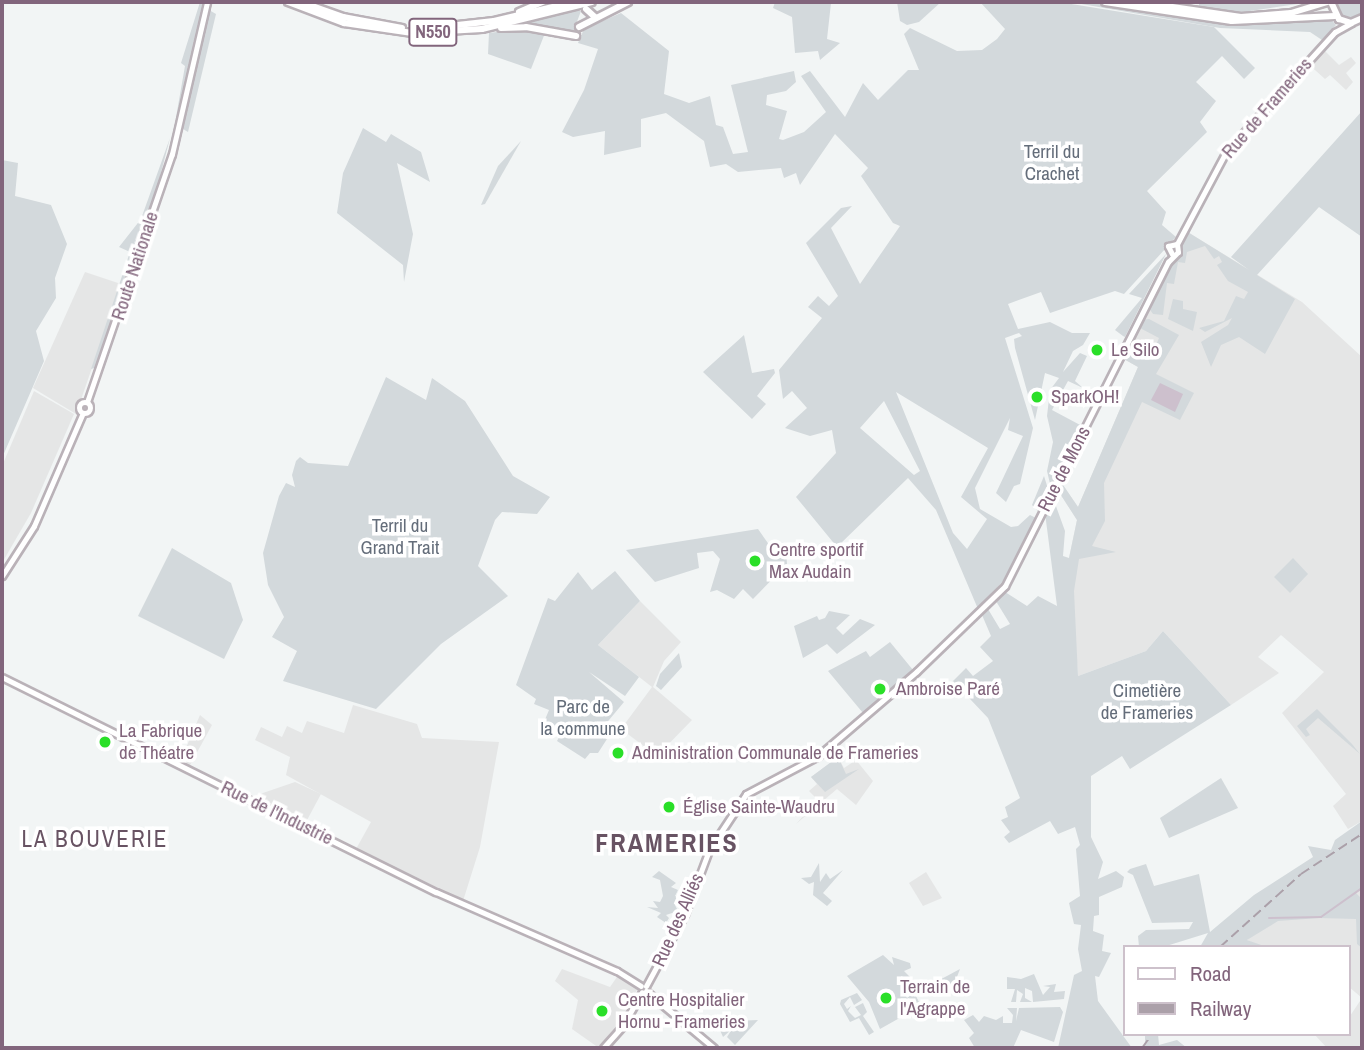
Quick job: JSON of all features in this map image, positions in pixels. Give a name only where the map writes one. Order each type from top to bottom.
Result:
[{"type":"highway","name":"N550","points":[[288,2],[336,20],[382,30],[482,29],[576,4]]},
{"type":"highway","name":"N550","points":[[302,2],[343,17],[400,28],[494,21],[592,2]]},
{"type":"highway","points":[[494,21],[543,2]]},
{"type":"highway","points":[[579,27],[628,2]]},
{"type":"highway","points":[[1105,2],[1232,21],[1336,16],[1351,23],[1361,19]]},
{"type":"highway","points":[[1138,2],[1252,17],[1299,11],[1329,2],[1336,16]]},
{"type":"highway","points":[[586,9],[596,18]]},
{"type":"highway","points":[[482,29],[526,27],[565,37],[576,36]]},
{"type":"highway","points":[[565,37],[571,47]]},
{"type":"main road","name":"Route Nationale","points":[[2,576],[28,538],[83,413],[90,410],[87,402],[136,268],[178,129],[207,2]]},
{"type":"main road","points":[[1335,32],[1336,16]]},
{"type":"main road","name":"Rue de Frameries","points":[[1177,244],[1226,152],[1335,32],[1351,23]]},
{"type":"main road","name":"Rue de Mons","points":[[758,786],[818,756],[1005,586],[1171,253],[1169,245],[1177,244]]},
{"type":"main road","name":"Rue de l'Industrie","points":[[2,677],[477,910],[617,971],[714,1048]]},
{"type":"main road","name":"Rue des Alliés","points":[[603,1048],[622,1027],[685,914],[715,839],[741,800],[758,786]]},
{"type":"shaded area","points":[[1321,47],[1339,65],[1351,57],[1356,63],[1346,73],[1353,82],[1346,90],[1330,75],[1325,79],[1306,62]]},
{"type":"shaded area","points":[[1186,231],[1302,302],[1362,357],[1362,821],[1348,829],[1333,806],[1346,794],[1282,713],[1324,672],[1281,635],[1258,657],[1279,673],[1231,705],[1163,631],[1146,651],[1078,676],[1069,558],[1077,520],[1057,489],[1061,482],[1078,507],[1138,367],[1122,358],[1167,269],[1180,252]]},
{"type":"shaded area","points":[[85,272],[121,284],[76,414],[33,388]]},
{"type":"shaded area","points":[[1160,383],[1183,394],[1175,412],[1151,400]]},
{"type":"shaded area","points":[[34,391],[74,414],[31,513],[2,563],[2,466]]},
{"type":"shaded area","points":[[640,601],[681,642],[664,661],[653,687],[692,720],[657,756],[621,729],[652,687],[598,645]]},
{"type":"shaded area","points":[[353,705],[417,724],[422,738],[499,742],[480,847],[463,901],[356,849],[371,822],[286,775],[290,757],[255,740],[261,727],[282,737],[287,726],[302,733],[307,721],[344,733]]},
{"type":"shaded area","points":[[200,715],[212,725],[189,767],[180,762]]},
{"type":"shaded area","points":[[838,757],[844,768],[856,760],[873,781],[856,805],[837,789],[796,824],[818,800],[809,791],[817,784],[811,777]]},
{"type":"shaded area","points":[[295,782],[321,794],[306,822],[258,800],[260,794]]},
{"type":"shaded area","points":[[1362,839],[1362,998],[1350,988],[1350,945],[1258,945],[1247,940]]},
{"type":"shaded area","points":[[926,872],[942,898],[923,906],[909,883]]},
{"type":"shaded area","name":"Centre Hospitalier Hornu - Frameries","points":[[562,969],[610,987],[619,974],[638,988],[619,1025],[599,1048],[572,1029],[578,1000],[555,981]]},
{"type":"shaded area","points":[[1362,998],[1362,1048],[1327,1048],[1316,1036],[1350,1036],[1350,1016]]},
{"type":"green space","points":[[200,2],[203,2],[175,123],[185,66],[181,63]]},
{"type":"green space","points":[[775,2],[831,3],[827,39],[840,43],[820,60],[818,51],[795,53],[792,17],[773,8]]},
{"type":"green space","points":[[897,2],[941,2],[919,22],[907,25],[900,21]]},
{"type":"green space","name":"Terril du Crachet","points":[[980,2],[1059,2],[1214,27],[1255,68],[1244,79],[1222,56],[1196,82],[1216,101],[1200,122],[1207,132],[1147,191],[1166,212],[1162,225],[1176,237],[1124,294],[1115,291],[1050,313],[1041,292],[1008,304],[1018,329],[1050,322],[1072,333],[1090,333],[1083,345],[1073,351],[1063,372],[1080,353],[1087,356],[1075,381],[1083,388],[1068,381],[1052,410],[1082,426],[1051,488],[1047,471],[1053,442],[1047,416],[1050,390],[1059,378],[1045,373],[1035,420],[1015,348],[1014,339],[1022,336],[1019,333],[1005,338],[1033,428],[1020,484],[1014,486],[1006,502],[996,493],[1023,436],[1008,430],[1010,418],[975,488],[980,509],[1011,527],[1018,526],[1030,515],[1036,518],[1004,580],[978,609],[936,510],[908,478],[837,547],[796,497],[836,453],[832,430],[810,436],[785,428],[807,408],[792,391],[783,399],[779,370],[822,318],[808,307],[818,296],[829,306],[838,296],[806,243],[841,208],[852,206],[831,228],[860,284],[900,226],[893,223],[861,176],[868,168],[835,134],[800,185],[796,173],[784,178],[781,168],[738,172],[726,164],[710,167],[704,141],[666,113],[641,119],[641,147],[604,155],[605,131],[573,137],[562,132],[584,90],[598,49],[578,43],[584,29],[621,13],[669,51],[664,94],[689,103],[710,96],[716,125],[723,127],[733,154],[748,152],[731,85],[794,71],[796,82],[786,91],[767,95],[766,105],[787,111],[779,139],[783,140],[804,132],[826,112],[801,76],[810,71],[845,117],[863,83],[878,100],[908,70],[919,70],[904,34],[910,28],[957,51],[982,50],[1005,29]],"holes":[[[896,392],[988,448],[961,497],[987,519],[967,549],[953,533]],[[884,401],[920,471],[914,475],[860,428]]]},
{"type":"green space","points":[[1070,2],[1105,2],[1244,24],[1328,16],[1336,25],[1322,40],[1310,32],[1220,28]]},
{"type":"green space","points":[[1311,2],[1243,12],[1199,8],[1199,3]]},
{"type":"green space","points":[[1334,2],[1362,2],[1362,14],[1350,20],[1340,16]]},
{"type":"green space","points":[[209,10],[216,14],[188,132],[183,129]]},
{"type":"green space","points":[[581,11],[572,35],[520,24]]},
{"type":"green space","points":[[511,30],[545,33],[531,69],[488,54],[489,33]]},
{"type":"green space","points":[[1362,111],[1362,237],[1319,207],[1257,275],[1231,257]]},
{"type":"green space","points":[[363,128],[386,142],[391,134],[421,152],[430,182],[397,163],[413,234],[404,282],[403,265],[337,213],[343,173]]},
{"type":"green space","points":[[170,138],[150,215],[98,367],[91,369],[130,252],[119,247],[141,219]]},
{"type":"green space","points":[[521,141],[485,204],[481,205],[498,166]]},
{"type":"green space","points":[[2,160],[18,163],[15,196],[51,205],[67,244],[55,278],[56,298],[36,331],[44,361],[2,458]]},
{"type":"green space","points":[[1186,231],[1295,299],[1265,354],[1239,337],[1221,345],[1211,367],[1201,342],[1228,325],[1232,318],[1205,332],[1199,328],[1224,321],[1236,296],[1244,299],[1248,292],[1228,281],[1217,265],[1222,262],[1219,256],[1214,259],[1205,246],[1187,252],[1185,263],[1178,262],[1174,284],[1167,283],[1163,315],[1153,314],[1148,307],[1172,259],[1180,252]]},
{"type":"green space","points":[[1166,254],[1125,337],[1123,336],[1115,330],[1142,298],[1129,294]]},
{"type":"green space","points":[[1173,299],[1183,301],[1183,309],[1197,312],[1193,331],[1168,319]]},
{"type":"green space","name":"Cimetière de Frameries","points":[[1149,319],[1179,335],[1156,374],[1194,393],[1180,420],[1142,402],[1104,483],[1105,521],[1092,546],[1116,552],[1079,559],[1074,591],[1078,676],[1146,651],[1163,631],[1231,705],[1130,769],[1122,756],[1091,776],[1091,837],[1103,862],[1098,879],[1116,871],[1124,877],[1122,887],[1099,897],[1099,915],[1094,916],[1093,931],[1104,935],[1102,951],[1111,953],[1099,977],[1095,976],[1098,1001],[1132,1048],[1058,1048],[1074,975],[1082,971],[1078,949],[1081,925],[1074,924],[1069,903],[1080,896],[1076,849],[1080,845],[1075,827],[1058,834],[1050,821],[1009,843],[1004,837],[1010,832],[1001,820],[1008,817],[1005,807],[1020,798],[988,718],[953,681],[966,668],[973,676],[993,661],[980,647],[991,636],[982,615],[988,609],[1000,629],[1010,624],[994,598],[1002,590],[1027,606],[1038,596],[1057,606],[1045,513],[1053,498],[1065,531],[1063,556],[1069,558],[1077,520],[1057,489],[1061,482],[1078,507],[1138,367],[1122,358],[1125,353],[1136,357],[1146,348],[1154,350],[1159,338],[1138,327],[1141,320]]},
{"type":"green space","points":[[744,335],[752,373],[774,369],[775,373],[757,396],[766,404],[752,419],[703,372]]},
{"type":"green space","name":"Terril du Grand Trait","points":[[386,377],[426,400],[432,378],[465,401],[513,476],[550,497],[537,514],[502,512],[495,520],[478,566],[508,596],[441,644],[376,709],[283,681],[297,651],[272,637],[284,617],[268,585],[263,553],[279,496],[286,483],[295,487],[292,475],[296,461],[300,457],[308,463],[348,466]]},
{"type":"green space","points":[[1044,476],[1049,492],[1039,512],[1032,505]]},
{"type":"green space","name":"Centre sportif Max Audain","points":[[758,529],[777,556],[786,550],[787,564],[753,599],[743,589],[734,599],[717,590],[710,592],[720,559],[713,551],[697,553],[699,568],[655,582],[626,550]]},
{"type":"green space","points":[[172,548],[231,583],[243,620],[224,659],[138,616]]},
{"type":"green space","points":[[1293,558],[1308,574],[1290,593],[1274,577]]},
{"type":"green space","name":"Parc de la commune","points":[[615,571],[640,601],[598,645],[639,677],[625,696],[589,672],[624,702],[599,732],[607,739],[598,753],[590,753],[585,759],[557,741],[563,730],[552,724],[544,736],[539,734],[549,710],[534,704],[536,699],[516,685],[548,598],[555,601],[578,572],[592,590]]},
{"type":"green space","points":[[829,611],[850,615],[836,628],[843,635],[860,619],[875,625],[837,654],[827,644],[803,658],[794,626],[817,616],[819,620],[825,618]]},
{"type":"green space","points":[[890,642],[913,670],[863,713],[828,671],[866,651],[870,657]]},
{"type":"green space","points":[[679,653],[682,667],[661,690],[656,686],[660,674]]},
{"type":"green space","points":[[1317,709],[1360,754],[1318,718],[1306,729],[1310,735],[1306,737],[1297,726]]},
{"type":"green space","points":[[838,757],[846,774],[859,769],[825,792],[811,777]]},
{"type":"green space","points":[[1221,778],[1238,808],[1169,838],[1160,818]]},
{"type":"green space","points":[[1362,821],[1362,888],[1356,893],[1362,899],[1362,948],[1357,944],[1356,919],[1319,918],[1278,921],[1247,940],[1261,945],[1201,945],[1208,933],[1169,945],[1139,945],[1138,936],[1146,930],[1189,929],[1193,922],[1152,923],[1133,875],[1127,872],[1130,869],[1146,864],[1154,886],[1199,874],[1210,932],[1254,895],[1313,857],[1308,846],[1331,850],[1335,840]]},
{"type":"green space","points":[[819,863],[820,882],[826,873],[830,879],[843,870],[823,893],[832,901],[827,906],[813,895],[814,882],[809,884],[801,878],[811,877]]},
{"type":"green space","points":[[659,871],[676,883],[671,887],[678,890],[675,896],[680,899],[675,905],[678,911],[666,915],[669,918],[666,923],[657,917],[661,913],[647,907],[658,908],[653,901],[660,902],[663,896],[660,880],[652,877]]},
{"type":"green space","points":[[883,955],[894,965],[892,957],[910,963],[911,968],[904,971],[915,982],[901,976],[905,994],[907,998],[918,989],[915,994],[921,1006],[880,1029],[869,1002],[847,976]]},
{"type":"green space","points":[[960,969],[955,982],[932,992],[932,984]]},
{"type":"green space","points":[[1034,974],[1043,995],[1050,987],[1043,986],[1056,984],[1054,992],[1065,991],[1064,999],[1033,1002],[1032,991],[1025,988],[1025,998],[1032,1002],[1020,1002],[1023,994],[1017,990],[1016,1002],[1011,1002],[1015,989],[1007,989],[1007,977],[1021,979]]},
{"type":"green space","points":[[857,993],[862,1000],[854,1005],[850,997],[844,1004],[847,1009],[851,1006],[848,1011],[855,1018],[861,1015],[855,1007],[863,1003],[867,1012],[863,1016],[874,1032],[869,1035],[859,1018],[850,1022],[840,1004],[841,1000]]},
{"type":"green space","points":[[1060,1007],[1063,1012],[1054,1042],[1021,1030],[1013,1048],[975,1048],[969,1038],[974,1033],[964,1020],[973,1015],[979,1022],[984,1016],[996,1020],[1003,1016],[1003,1023],[1012,1023],[1013,1015],[1007,1008],[1017,1008],[1016,1021],[1019,1008]]},
{"type":"green space","points":[[729,1017],[733,1021],[758,1020],[735,1045],[727,1037],[732,1029],[723,1037],[716,1021],[708,1027],[705,1024],[716,1019],[724,1022]]},
{"type":"green space","points":[[1145,1036],[1158,1036],[1159,1045],[1177,1040],[1187,1048],[1145,1048]]},
{"type":"waterway","points":[[1269,918],[1321,917],[1362,888]]},
{"type":"railway","points":[[1222,945],[1301,874],[1362,834]]},
{"type":"railway","points":[[1142,1048],[1151,1036]]},
{"type":"place","name":"Le Silo","points":[[1097,350]]},
{"type":"place","name":"SparkOH!","points":[[1037,397]]},
{"type":"place","name":"Centre sportif Max Audain","points":[[755,561]]},
{"type":"place","name":"Ambroise Paré","points":[[880,689]]},
{"type":"place","name":"La Fabrique de Théatre","points":[[105,742]]},
{"type":"place","name":"Administration Communale de Frameries","points":[[618,753]]},
{"type":"place","name":"Église Sainte-Waudru","points":[[669,807]]},
{"type":"place","name":"Terrain de l'Agrappe","points":[[886,998]]},
{"type":"place","name":"Centre Hospitalier Hornu - Frameries","points":[[602,1011]]},
{"type":"district","name":"LA BOUVERIE","points":[[95,839]]},
{"type":"district","name":"FRAMERIES","points":[[667,843]]}]
